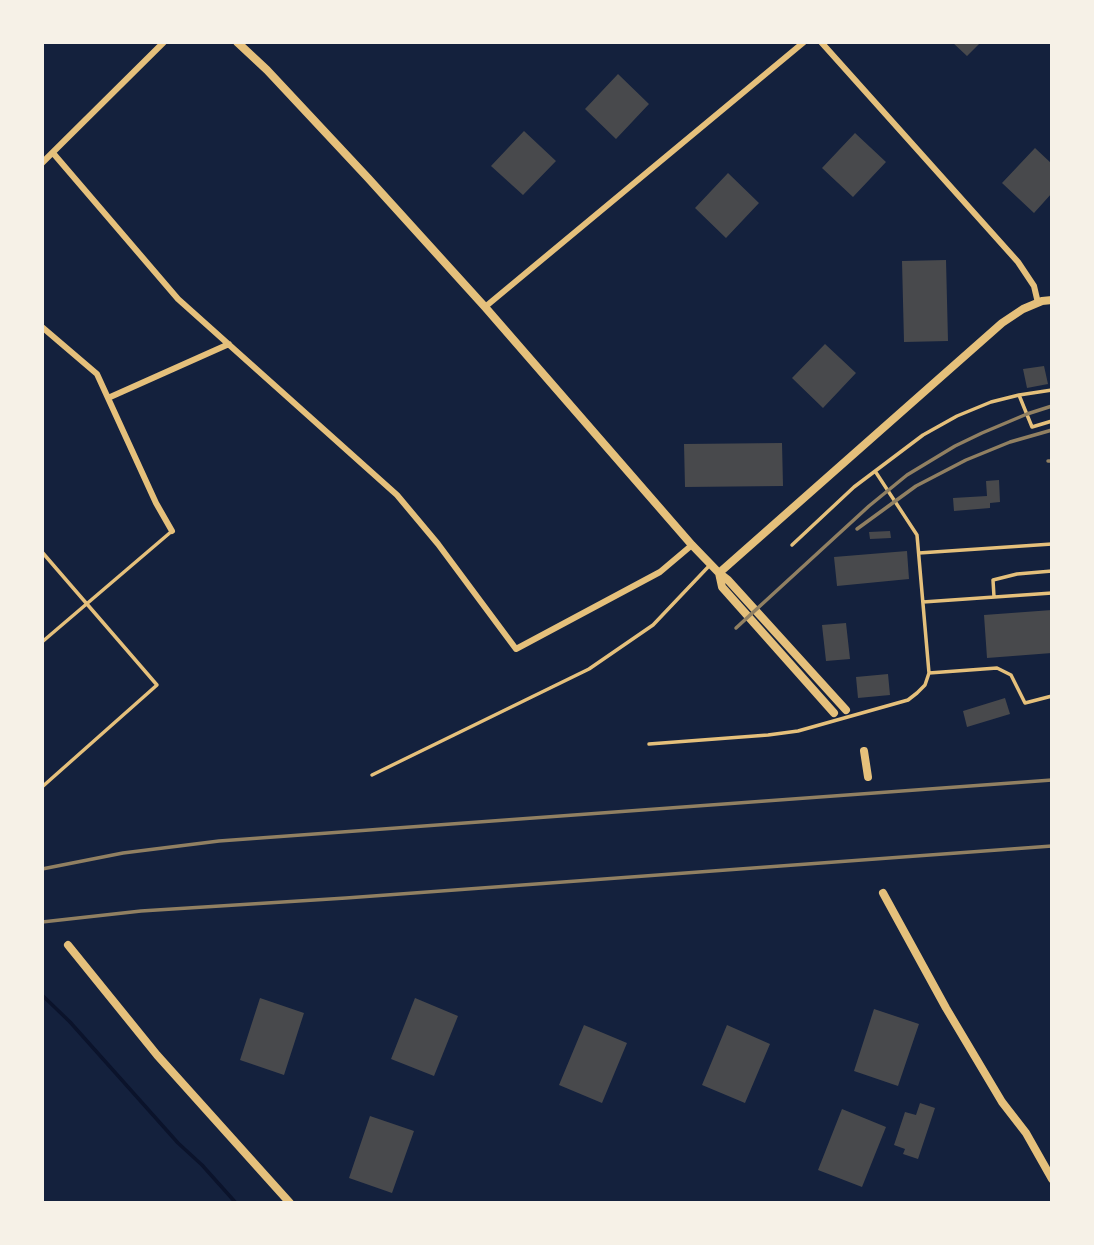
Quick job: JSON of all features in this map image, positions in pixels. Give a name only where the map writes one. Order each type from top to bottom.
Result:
[{"type":"street","points":[[42,163],[164,42]]},
{"type":"street","points":[[237,42],[359,168],[485,307],[692,545],[728,580],[846,710]]},
{"type":"street","points":[[485,307],[804,42]]},
{"type":"street","points":[[821,42],[1018,262],[1034,286],[1038,303]]},
{"type":"street","points":[[53,153],[178,299],[397,495],[438,544],[516,649],[660,572],[692,545]]},
{"type":"street","points":[[719,573],[1002,323],[1023,309],[1052,300]]},
{"type":"street","points":[[42,327],[97,374],[156,503],[172,531]]},
{"type":"street","points":[[108,398],[229,344]]},
{"type":"street","points":[[719,573],[722,587],[834,713]]},
{"type":"street","points":[[864,751],[868,777]]},
{"type":"street","points":[[883,893],[953,1020],[1002,1102],[1026,1133],[1052,1179]]},
{"type":"street","points":[[68,945],[157,1055],[290,1203]]},
{"type":"lane","points":[[792,545],[854,487],[923,435],[990,402],[1052,390]]},
{"type":"lane","points":[[1019,395],[1032,427],[1052,421]]},
{"type":"lane","points":[[649,744],[798,731],[908,699],[917,694],[929,673],[918,535],[875,471]]},
{"type":"lane","points":[[42,642],[172,531]]},
{"type":"lane","points":[[919,553],[1052,544]]},
{"type":"lane","points":[[42,552],[157,685],[42,787]]},
{"type":"lane","points":[[372,775],[589,669],[653,625],[711,565]]},
{"type":"lane","points":[[994,597],[993,580],[1017,574],[1052,571]]},
{"type":"lane","points":[[923,602],[1052,593]]},
{"type":"lane","points":[[929,673],[997,668],[1011,675],[1025,703],[1052,696]]},
{"type":"building","points":[[952,42],[981,42],[967,56]]},
{"type":"building","points":[[618,74],[649,104],[616,139],[585,109]]},
{"type":"building","points":[[524,131],[556,161],[523,195],[491,166]]},
{"type":"building","points":[[855,133],[886,162],[853,197],[822,168]]},
{"type":"building","points":[[1035,148],[1052,164],[1052,193],[1034,213],[1002,183]]},
{"type":"building","points":[[728,173],[759,203],[726,238],[695,208]]},
{"type":"building","points":[[946,260],[948,341],[904,342],[902,261]]},
{"type":"building","points":[[825,344],[856,373],[823,408],[792,378]]},
{"type":"building","points":[[1044,366],[1048,384],[1027,388],[1023,369]]},
{"type":"building","points":[[782,443],[783,486],[685,487],[684,444]]},
{"type":"building","points":[[999,480],[1000,502],[990,503],[990,508],[954,511],[953,498],[987,496],[986,481]]},
{"type":"building","points":[[890,531],[891,538],[870,539],[869,532]]},
{"type":"building","points":[[907,551],[909,579],[837,586],[834,557]]},
{"type":"building","points":[[1052,610],[1052,653],[987,658],[984,615]]},
{"type":"building","points":[[846,623],[850,659],[826,661],[822,625]]},
{"type":"building","points":[[888,674],[890,695],[858,698],[856,677]]},
{"type":"building","points":[[1005,698],[1010,714],[967,727],[963,711]]},
{"type":"building","points":[[260,998],[304,1013],[284,1075],[240,1060]]},
{"type":"building","points":[[415,998],[458,1016],[434,1076],[391,1059]]},
{"type":"building","points":[[874,1009],[919,1024],[898,1086],[854,1071]]},
{"type":"building","points":[[584,1025],[627,1043],[602,1103],[559,1085]]},
{"type":"building","points":[[727,1025],[770,1044],[745,1103],[702,1085]]},
{"type":"building","points":[[920,1103],[935,1108],[918,1159],[903,1154],[905,1149],[894,1145],[905,1112],[916,1115]]},
{"type":"building","points":[[842,1109],[886,1127],[862,1187],[818,1170]]},
{"type":"building","points":[[370,1116],[414,1131],[392,1193],[349,1178]]},
{"type":"waterway","points":[[42,995],[236,1203]]},
{"type":"railway","points":[[736,628],[869,506],[907,475],[982,433],[1052,406]]},
{"type":"railway","points":[[857,529],[916,486],[966,460],[1010,442],[1052,430]]},
{"type":"railway","points":[[42,869],[123,853],[219,841],[1052,780]]},
{"type":"railway","points":[[42,922],[141,911],[1052,846]]}]
